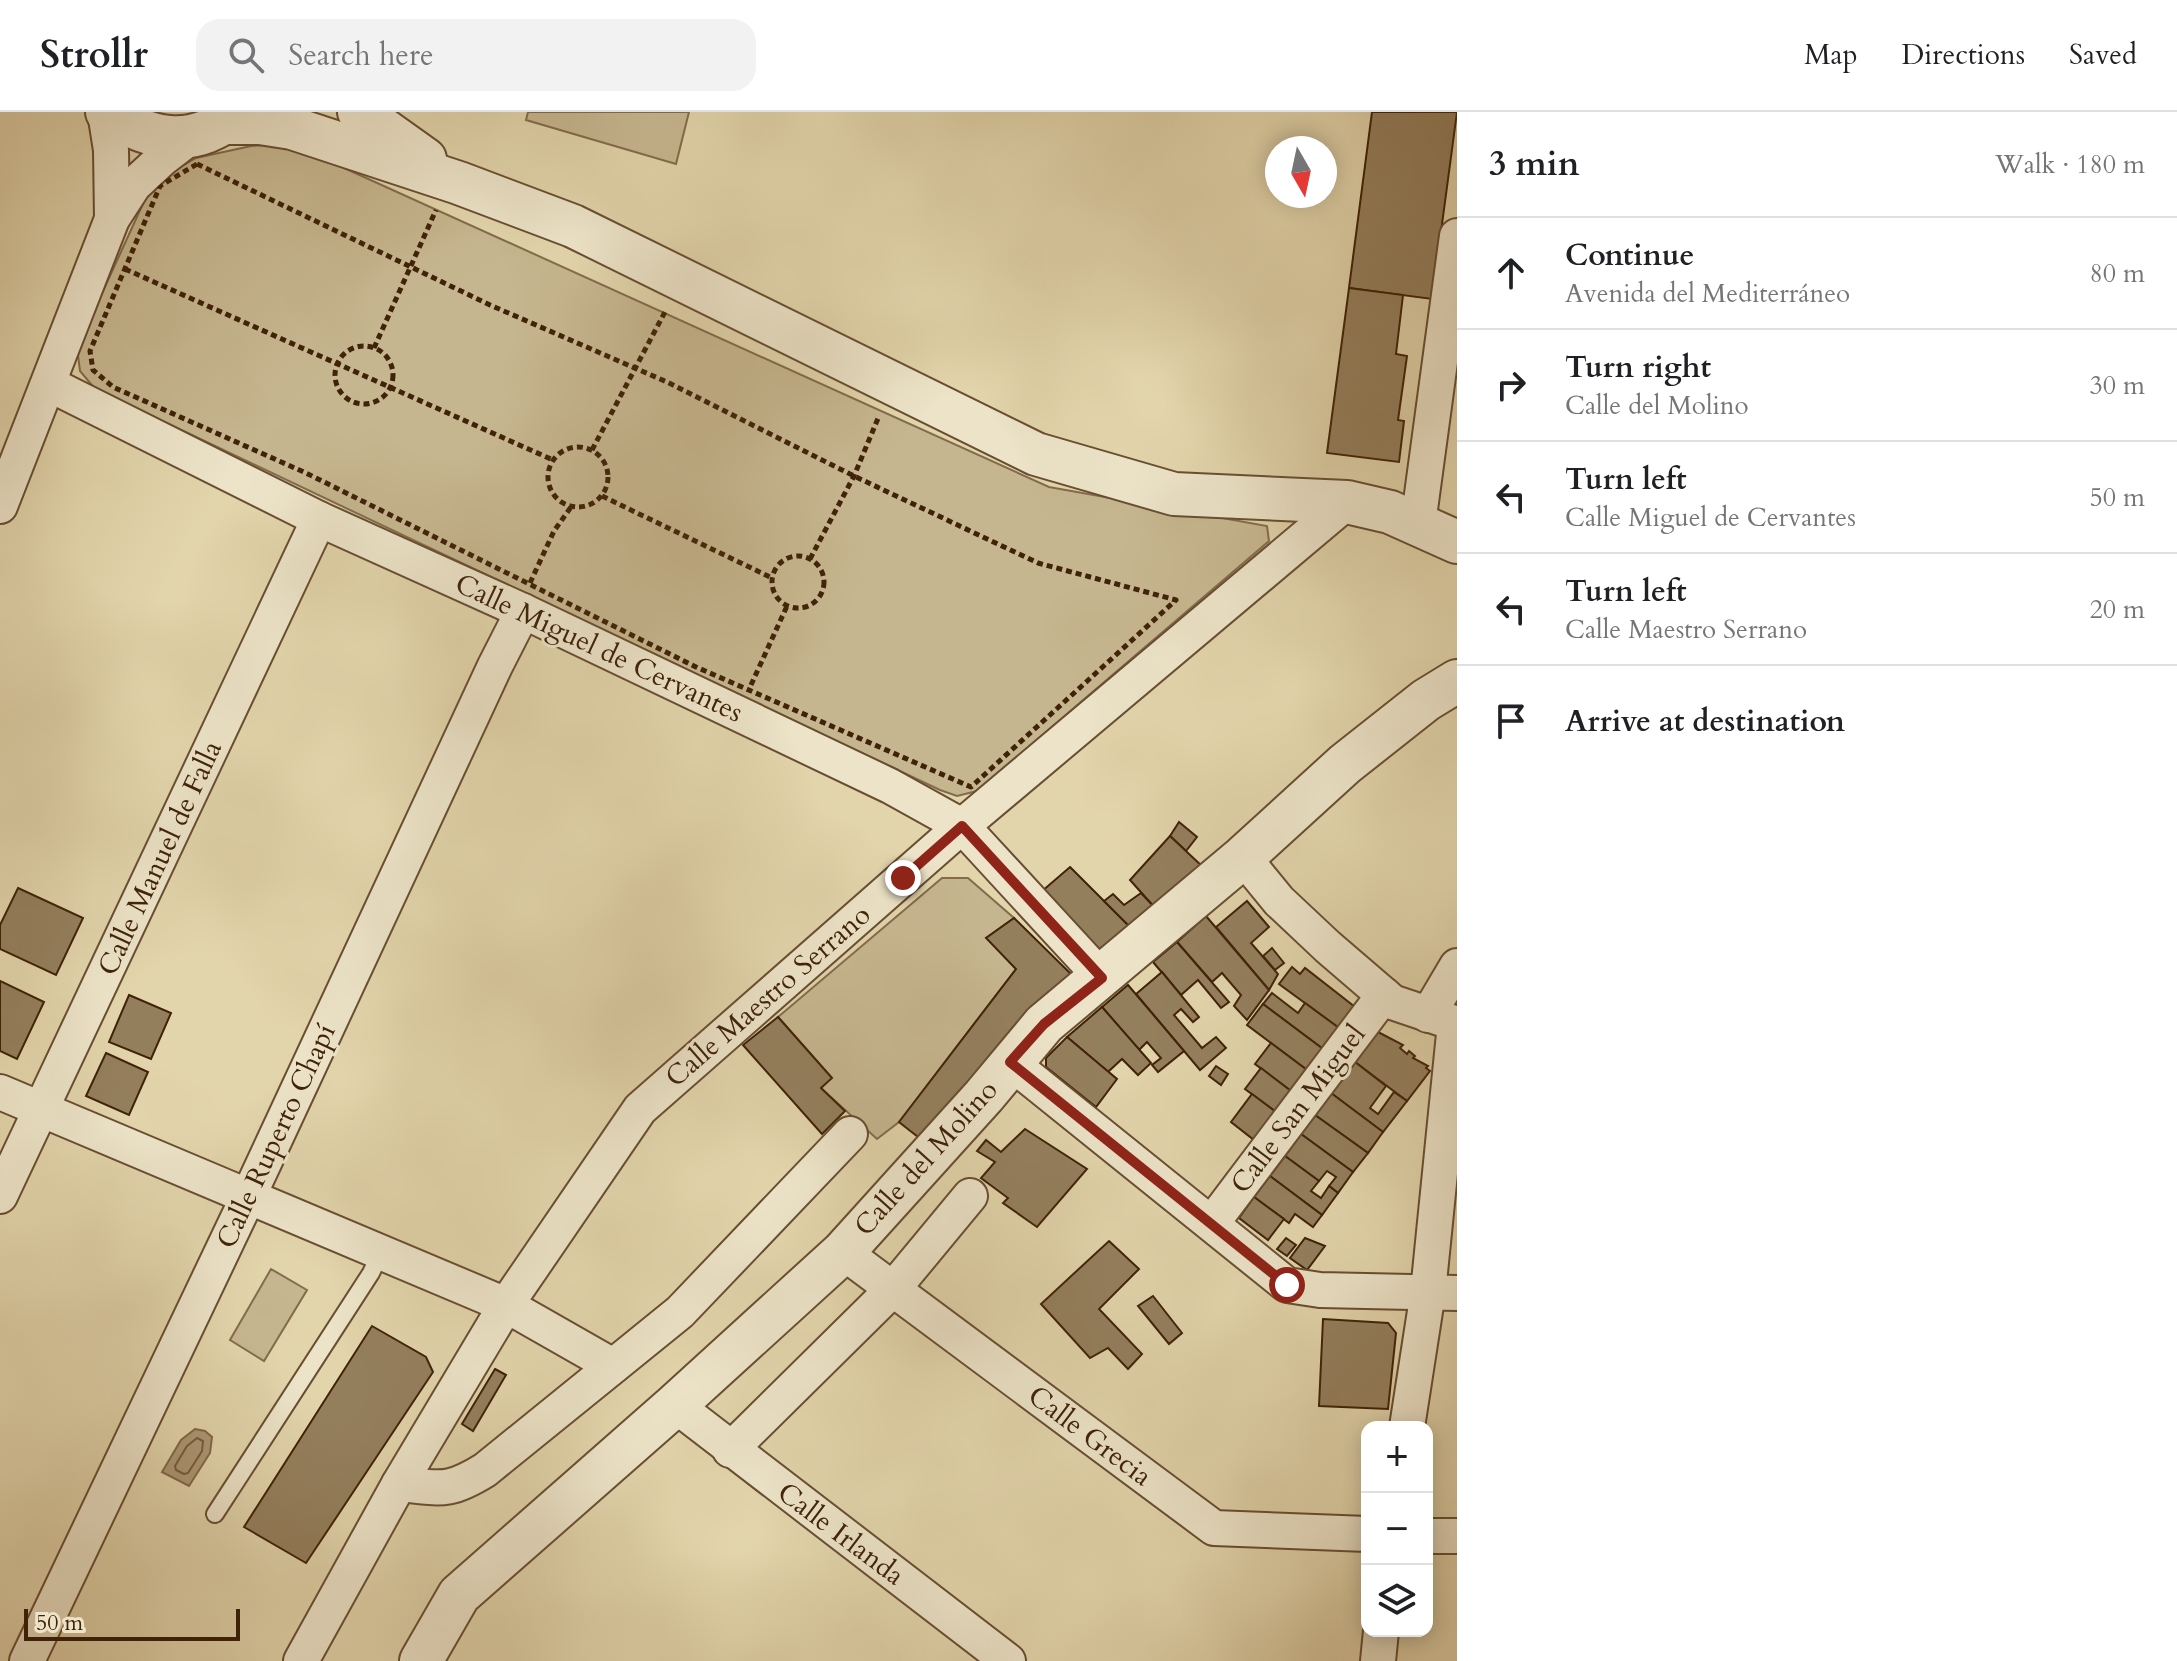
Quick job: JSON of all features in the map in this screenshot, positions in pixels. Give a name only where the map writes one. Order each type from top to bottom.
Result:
[{"type":"street","points":[[106,112],[131,128],[161,137],[219,123],[260,123],[292,128],[450,192],[573,226],[1036,454],[1174,494],[1347,502],[1390,512],[1457,542]]},
{"type":"street","points":[[106,112],[111,150],[112,219]]},
{"type":"street","points":[[359,112],[450,192]]},
{"type":"street","points":[[0,506],[112,219],[134,185],[162,159],[219,123]]},
{"type":"street","points":[[1418,524],[1450,334],[1457,236]]},
{"type":"street","name":"Calle Miguel de Cervantes","points":[[49,384],[319,519],[526,597],[962,826],[1102,978]]},
{"type":"street","name":"Calle Maestro Serrano","points":[[301,1661],[399,1484],[506,1305],[640,1109],[962,826],[1347,502]]},
{"type":"street","name":"Calle Manuel de Falla","points":[[0,1196],[319,519]]},
{"type":"street","name":"Calle Ruperto Chapí","points":[[27,1661],[249,1195],[526,597]]},
{"type":"street","name":"Calle del Molino","points":[[421,1661],[459,1595],[843,1252],[984,1096],[1044,1024],[1243,857],[1345,764],[1426,700],[1457,681]]},
{"type":"street","points":[[1243,857],[1279,901],[1392,1002],[1447,1021]]},
{"type":"street","points":[[1409,1421],[1443,1292],[1447,1021],[1457,966]]},
{"type":"street","name":"Calle San Miguel","points":[[1212,1223],[1384,995]]},
{"type":"street","points":[[1010,1062],[1287,1285],[1320,1290],[1443,1292]]},
{"type":"street","points":[[0,1092],[506,1305],[613,1366]]},
{"type":"street","points":[[399,1484],[441,1488],[459,1485],[485,1470],[680,1312],[850,1134]]},
{"type":"street","points":[[730,1450],[893,1289],[970,1196]]},
{"type":"street","name":"Calle Grecia","points":[[843,1252],[1214,1528],[1361,1534]]},
{"type":"street","name":"Calle Irlanda","points":[[675,1405],[1008,1661]]},
{"type":"street","points":[[1433,1536],[1457,1536]]},
{"type":"street","points":[[1378,1661],[1380,1637]]},
{"type":"lane","points":[[215,1514],[371,1273],[381,1252]]},
{"type":"path","points":[[197,164],[410,266],[490,305],[634,367],[1038,563],[1176,600],[971,787],[682,660],[526,597],[306,473],[113,387],[93,370],[90,351],[160,186],[197,164]]},
{"type":"path","points":[[374,348],[410,266],[450,192]]},
{"type":"path","points":[[125,269],[553,460]]},
{"type":"path","points":[[592,450],[669,305],[659,300]]},
{"type":"path","points":[[354,348],[374,348],[387,358],[391,367],[393,377],[390,387],[372,402],[352,401],[340,391],[336,382],[337,363],[345,352],[354,348]]},
{"type":"path","points":[[810,559],[854,476],[881,411]]},
{"type":"path","points":[[571,448],[592,450],[606,465],[608,487],[602,496],[591,505],[571,507],[557,500],[551,492],[548,471],[553,460],[571,448]]},
{"type":"path","points":[[602,496],[772,578]]},
{"type":"path","points":[[526,597],[554,531],[571,507]]},
{"type":"path","points":[[802,556],[810,559],[822,572],[822,592],[808,606],[787,606],[775,595],[772,578],[777,566],[784,560],[802,556]]},
{"type":"path","points":[[748,690],[787,606]]},
{"type":"shaded area","points":[[528,112],[689,112],[676,164],[526,120]]},
{"type":"shaded area","points":[[291,144],[1049,487],[1267,526],[1269,541],[977,791],[957,796],[940,790],[95,389],[80,371],[77,348],[152,184],[196,158],[251,146]]},
{"type":"shaded area","points":[[942,878],[968,878],[1014,918],[987,938],[1016,969],[899,1122],[877,1139],[821,1088],[831,1077],[778,1017]]},
{"type":"shaded area","points":[[271,1269],[307,1290],[264,1361],[230,1340]]},
{"type":"water","points":[[195,1429],[205,1431],[212,1437],[210,1453],[189,1486],[162,1472],[181,1440]]},
{"type":"building","points":[[1372,112],[1457,112],[1432,299],[1349,288]]},
{"type":"building","points":[[1349,288],[1403,295],[1396,354],[1407,356],[1398,420],[1404,421],[1399,462],[1327,453]]},
{"type":"building","points":[[1179,822],[1197,837],[1186,851],[1170,836]]},
{"type":"building","points":[[1170,836],[1205,869],[1156,909],[1130,880]]},
{"type":"building","points":[[1070,867],[1131,928],[1102,952],[1041,892]]},
{"type":"building","points":[[18,888],[83,918],[56,975],[0,949],[0,925]]},
{"type":"building","points":[[1141,893],[1156,909],[1131,928],[1104,901],[1113,894],[1124,905]]},
{"type":"building","points":[[1247,901],[1269,927],[1251,943],[1278,974],[1269,990],[1216,927]]},
{"type":"building","points":[[1206,916],[1269,990],[1247,1020],[1234,1006],[1241,995],[1222,973],[1212,982],[1177,942]]},
{"type":"building","points":[[1014,918],[1075,978],[918,1137],[899,1122],[1016,969],[986,938]]},
{"type":"building","points":[[1177,942],[1229,1002],[1221,1008],[1198,980],[1181,995],[1153,962]]},
{"type":"building","points":[[1272,948],[1284,963],[1275,970],[1263,956]]},
{"type":"building","points":[[1292,967],[1300,974],[1305,968],[1355,1007],[1339,1028],[1279,984]]},
{"type":"building","points":[[1162,972],[1199,1017],[1193,1022],[1181,1009],[1174,1015],[1202,1048],[1216,1037],[1226,1048],[1200,1070],[1136,994]]},
{"type":"building","points":[[0,981],[44,1002],[17,1059],[0,1051]]},
{"type":"building","points":[[1128,985],[1184,1051],[1158,1072],[1152,1065],[1161,1058],[1147,1042],[1139,1050],[1102,1007]]},
{"type":"building","points":[[1272,993],[1298,1013],[1305,1003],[1339,1028],[1323,1049],[1263,1004]]},
{"type":"building","points":[[129,995],[171,1013],[151,1059],[109,1042]]},
{"type":"building","points":[[1263,1004],[1323,1049],[1307,1070],[1247,1025]]},
{"type":"building","points":[[1102,1007],[1151,1063],[1138,1075],[1122,1059],[1108,1072],[1067,1037]]},
{"type":"building","points":[[778,1017],[832,1078],[821,1088],[845,1111],[822,1134],[743,1045]]},
{"type":"building","points":[[1378,1032],[1403,1045],[1400,1048],[1407,1054],[1409,1051],[1415,1056],[1413,1058],[1428,1066],[1426,1068],[1430,1071],[1407,1101],[1355,1062],[1361,1049],[1363,1051],[1367,1046],[1364,1044]]},
{"type":"building","points":[[1067,1037],[1117,1079],[1096,1107],[1046,1067],[1046,1058]]},
{"type":"building","points":[[1271,1043],[1307,1070],[1291,1091],[1255,1064]]},
{"type":"building","points":[[106,1053],[148,1072],[129,1115],[86,1096]]},
{"type":"building","points":[[1355,1062],[1386,1086],[1370,1108],[1378,1114],[1394,1092],[1407,1101],[1383,1132],[1331,1093]]},
{"type":"building","points":[[1216,1066],[1228,1074],[1221,1085],[1209,1076]]},
{"type":"building","points":[[1261,1068],[1291,1091],[1276,1112],[1245,1089]]},
{"type":"building","points":[[1331,1093],[1383,1132],[1368,1153],[1315,1115]]},
{"type":"building","points":[[1252,1094],[1276,1112],[1254,1140],[1231,1122]]},
{"type":"building","points":[[1315,1115],[1368,1153],[1353,1172],[1301,1134]]},
{"type":"building","points":[[1025,1129],[1087,1169],[1037,1227],[1003,1203],[1008,1198],[981,1178],[995,1162],[977,1151],[986,1140],[1001,1152]]},
{"type":"building","points":[[1301,1134],[1353,1172],[1338,1193],[1329,1186],[1336,1177],[1327,1171],[1319,1181],[1285,1156]]},
{"type":"building","points":[[1285,1156],[1319,1181],[1311,1191],[1321,1198],[1329,1186],[1338,1193],[1322,1215],[1270,1176]]},
{"type":"building","points":[[1270,1176],[1322,1215],[1313,1227],[1295,1214],[1289,1223],[1254,1197]]},
{"type":"building","points":[[1254,1197],[1284,1219],[1268,1240],[1239,1218]]},
{"type":"building","points":[[1286,1238],[1296,1245],[1287,1256],[1277,1249]]},
{"type":"building","points":[[1305,1238],[1325,1246],[1307,1270],[1290,1258]]},
{"type":"building","points":[[1109,1241],[1139,1269],[1099,1309],[1142,1354],[1128,1369],[1108,1348],[1090,1358],[1041,1304]]},
{"type":"building","points":[[1153,1296],[1182,1333],[1169,1344],[1138,1306]]},
{"type":"building","points":[[1323,1319],[1388,1323],[1396,1333],[1388,1409],[1319,1406]]},
{"type":"building","points":[[372,1326],[426,1357],[433,1372],[306,1563],[244,1527]]},
{"type":"building","points":[[495,1369],[506,1375],[473,1431],[462,1424]]},
{"type":"route","points":[[903,878],[962,826],[1102,978],[1044,1024],[1010,1062],[1287,1285]]}]
